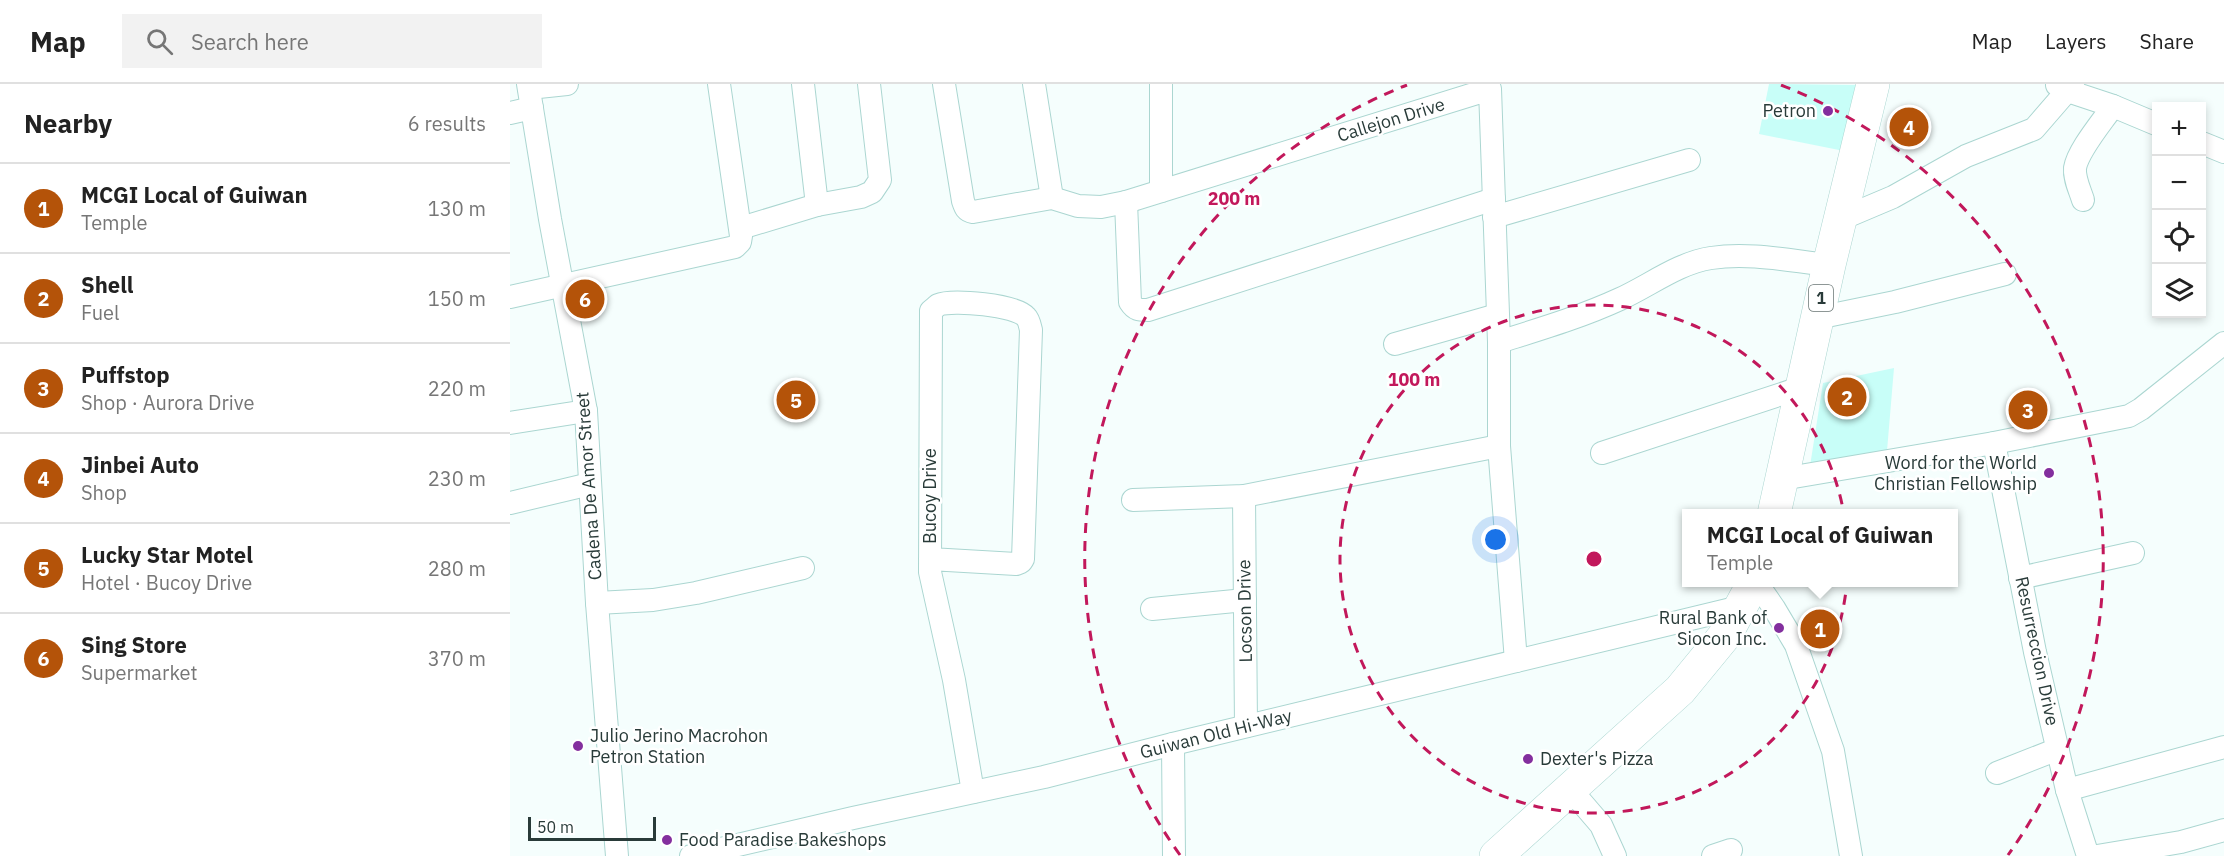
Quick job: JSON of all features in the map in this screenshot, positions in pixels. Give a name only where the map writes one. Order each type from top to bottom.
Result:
[{"type":"highway","name":"1","points":[[1775,509],[1828,265],[1873,84]]},
{"type":"highway","points":[[1496,856],[1680,690],[1726,634],[1750,591]]},
{"type":"street","points":[[525,98],[567,84]]},
{"type":"street","points":[[510,297],[727,250],[740,242],[741,228],[719,84]]},
{"type":"street","points":[[803,84],[817,205]]},
{"type":"street","points":[[741,228],[817,205],[872,192],[880,180],[868,84]]},
{"type":"street","name":"Callejon Drive","points":[[944,84],[965,207],[973,212],[1052,198],[1078,206],[1101,207],[1126,202],[1490,87],[1499,342],[1499,446],[1516,661]]},
{"type":"street","points":[[1034,84],[1052,198]]},
{"type":"street","points":[[1161,84],[1161,191]]},
{"type":"street","points":[[1841,219],[1893,197],[1966,156],[2034,129],[2065,86],[2152,122]]},
{"type":"street","name":"Cadena De Amor Street","points":[[525,98],[586,411],[597,603],[617,856]]},
{"type":"street","points":[[2083,200],[2075,168],[2079,157],[2114,106]]},
{"type":"street","points":[[2206,144],[2224,152]]},
{"type":"street","points":[[1126,202],[1130,302],[1133,308],[1148,310],[1494,208],[1689,160]]},
{"type":"street","points":[[1499,342],[1571,319],[1619,300],[1679,269],[1709,258],[1749,256],[1828,265]]},
{"type":"street","points":[[1817,318],[1895,302],[2005,274]]},
{"type":"street","name":"Bucoy Drive","points":[[930,559],[1016,564],[1023,559],[1031,330],[1027,317],[1019,311],[1004,307],[950,303],[938,305],[931,311],[930,559],[930,572],[954,680],[974,792]]},
{"type":"street","points":[[1395,344],[1497,315]]},
{"type":"street","points":[[1782,479],[1994,443],[2129,416],[2224,343]]},
{"type":"street","points":[[1602,453],[1803,387]]},
{"type":"street","points":[[510,423],[586,411]]},
{"type":"street","name":"Resurreccion Drive","points":[[1994,443],[2035,652],[2067,790],[2088,856]]},
{"type":"street","points":[[1133,500],[1244,496],[1499,446]]},
{"type":"street","points":[[510,503],[590,484]]},
{"type":"street","name":"Locson Drive","points":[[1244,496],[1246,726]]},
{"type":"street","points":[[2020,578],[2133,553]]},
{"type":"street","points":[[597,603],[653,600],[696,593],[803,568]]},
{"type":"street","points":[[1750,591],[1774,608],[1796,645],[1833,751],[1851,856]]},
{"type":"street","name":"Guiwan Old Hi-Way","points":[[692,856],[1044,777],[1516,661],[1750,591]]},
{"type":"street","points":[[1152,609],[1245,600]]},
{"type":"street","points":[[1173,744],[1174,856]]},
{"type":"street","points":[[2067,790],[2224,747]]},
{"type":"street","points":[[1997,773],[2058,749]]},
{"type":"street","points":[[1571,790],[1601,825],[1615,856]]},
{"type":"street","points":[[2097,856],[2181,842],[2224,830]]},
{"type":"shaded area","points":[[1769,84],[1858,85],[1844,151],[1759,134]]},
{"type":"shaded area","points":[[1894,368],[1887,451],[1810,466],[1823,383]]},
{"type":"place","name":"Petron","points":[[1828,111]]},
{"type":"place","name":"Jinbei Auto","points":[[1909,127]]},
{"type":"place","name":"Sing Store","points":[[585,299]]},
{"type":"place","name":"Shell","points":[[1847,397]]},
{"type":"place","name":"Lucky Star Motel","points":[[796,400]]},
{"type":"place","name":"Puffstop","points":[[2028,410]]},
{"type":"place","name":"Word for the World Christian Fellowship","points":[[2049,473]]},
{"type":"place","name":"Rural Bank of Siocon Inc.","points":[[1779,628]]},
{"type":"place","name":"MCGI Local of Guiwan","points":[[1820,629]]},
{"type":"place","name":"Julio Jerino Macrohon Petron Station","points":[[578,746]]},
{"type":"place","name":"Dexter's Pizza","points":[[1528,759]]},
{"type":"place","name":"Food Paradise Bakeshops","points":[[667,840]]}]
